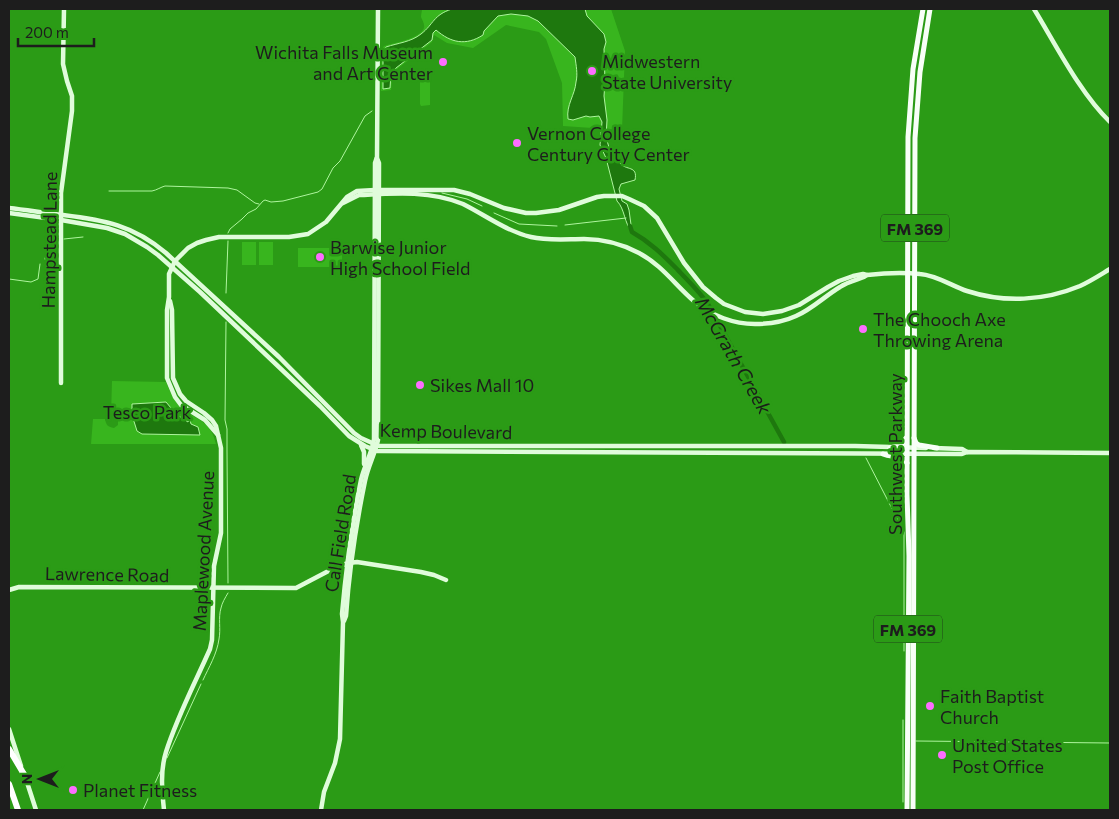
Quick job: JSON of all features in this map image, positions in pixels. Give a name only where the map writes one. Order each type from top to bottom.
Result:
[{"type":"highway","points":[[9,749],[25,776]]},
{"type":"highway","points":[[9,784],[18,810]]},
{"type":"main road","name":"Hampstead Lane","points":[[61,383],[61,193],[72,111],[72,96],[64,67],[64,9]]},
{"type":"main road","points":[[374,447],[377,254],[375,163],[377,157],[378,9]]},
{"type":"main road","name":"Southwest Parkway","points":[[907,810],[911,510],[908,468],[914,438],[908,138],[913,69],[923,9]]},
{"type":"main road","name":"Southwest Parkway","points":[[911,273],[917,102],[930,9]]},
{"type":"main road","points":[[1034,9],[1084,90],[1110,122]]},
{"type":"main road","points":[[910,102],[917,102]]},
{"type":"main road","name":"Maplewood Avenue","points":[[164,810],[161,786],[166,754],[210,649],[212,640],[214,566],[221,533],[222,457],[218,435],[205,420],[181,405],[175,397],[167,378],[169,274],[175,262],[188,248],[197,243],[220,237],[289,237],[308,234],[326,222],[341,204],[359,195],[377,192],[454,190],[465,192],[504,208],[526,213],[558,210],[596,197],[622,196],[644,206],[658,218],[684,263],[703,287],[716,298],[724,304],[741,311],[763,314],[782,311],[800,305],[839,281],[863,274],[922,274],[983,295],[1027,299],[1064,292],[1080,286],[1110,269]]},
{"type":"main road","name":"Maplewood Avenue","points":[[377,192],[431,195],[455,201],[476,210],[510,230],[530,237],[587,239],[618,244],[650,259],[694,301],[710,312],[732,321],[752,324],[773,323],[785,320],[804,312],[843,285],[866,275]]},
{"type":"main road","name":"Kemp Boulevard","points":[[9,208],[61,217],[115,230],[147,247],[202,290],[266,345],[354,434],[384,452],[883,454],[937,448],[962,449],[967,452]]},
{"type":"main road","name":"Kemp Boulevard","points":[[9,213],[91,218],[134,232],[152,242],[166,253],[345,433],[361,444],[374,447],[856,446],[962,454],[967,452],[1110,453]]},
{"type":"main road","points":[[115,230],[116,225]]},
{"type":"main road","points":[[169,282],[175,275],[181,275]]},
{"type":"main road","points":[[376,334],[379,436],[381,441],[386,444],[400,446]]},
{"type":"main road","points":[[262,350],[266,345]]},
{"type":"main road","name":"Southwest Parkway","points":[[911,356],[908,436],[911,451],[913,810]]},
{"type":"main road","points":[[374,447],[378,428]]},
{"type":"main road","points":[[890,448],[902,445],[908,436]]},
{"type":"main road","points":[[914,438],[919,445],[937,448]]},
{"type":"main road","points":[[361,444],[364,452],[364,469]]},
{"type":"main road","points":[[638,446],[638,453]]},
{"type":"main road","points":[[681,446],[681,453]]},
{"type":"main road","name":"Call Field Road","points":[[321,810],[324,792],[335,763],[340,739],[342,614],[364,469],[374,447]]},
{"type":"main road","name":"Call Field Road","points":[[358,508],[374,447]]},
{"type":"main road","points":[[883,454],[903,458],[908,468]]},
{"type":"main road","points":[[349,563],[365,563],[421,572],[446,580]]},
{"type":"main road","name":"Lawrence Road","points":[[9,590],[19,587],[296,588],[332,569],[349,563]]},
{"type":"main road","points":[[9,729],[36,810]]},
{"type":"green space","points":[[422,9],[611,9],[625,51],[622,130],[563,126],[562,83],[546,39],[539,32],[506,25],[473,48],[447,43],[434,35],[432,42],[397,69],[392,78],[391,90],[381,91],[382,49],[384,46],[412,38],[422,32],[424,24],[421,17]]},
{"type":"green space","points":[[420,80],[430,80],[430,105],[421,106],[420,104]]},
{"type":"green space","points":[[242,242],[256,242],[256,265],[242,265]]},
{"type":"green space","points":[[259,242],[273,242],[273,265],[259,265]]},
{"type":"green space","name":"Barwise Junior High School Field","points":[[298,248],[342,248],[342,267],[298,267]]},
{"type":"green space","name":"Tesco Park","points":[[112,381],[166,382],[172,396],[182,408],[207,425],[216,444],[91,444],[93,419],[105,419],[106,423],[112,428],[118,425],[116,416],[111,415]]},
{"type":"shaded area","points":[[452,9],[585,9],[587,16],[604,34],[606,42],[604,49],[604,96],[607,120],[606,137],[610,151],[614,152],[622,165],[635,172],[635,180],[621,184],[619,189],[622,201],[627,204],[629,210],[632,232],[617,201],[606,158],[600,145],[602,122],[599,116],[568,119],[568,109],[577,79],[575,57],[538,21],[528,16],[511,14],[498,16],[484,31],[483,35],[465,42],[447,38],[436,30],[433,33],[432,40],[391,74],[390,88],[383,89],[383,55],[386,47],[417,37],[437,17]]},
{"type":"shaded area","points":[[166,402],[176,414],[188,422],[190,420],[191,424],[198,427],[200,435],[142,434],[137,431],[132,415],[132,404]]},
{"type":"waterway","points":[[228,233],[230,229],[265,200],[271,202],[283,201],[318,192],[322,189],[365,116],[372,111]]},
{"type":"waterway","points":[[109,191],[152,191],[165,186],[228,188],[237,190],[259,204]]},
{"type":"waterway","points":[[442,193],[467,199],[482,206]]},
{"type":"waterway","points":[[494,213],[519,224],[557,226]]},
{"type":"waterway","points":[[565,225],[626,218]]},
{"type":"waterway","name":"McGrath Creek","points":[[630,226],[632,232],[650,244],[677,269],[708,304],[784,442]]},
{"type":"waterway","points":[[64,239],[83,237]]},
{"type":"waterway","points":[[45,259],[48,243],[56,240]]},
{"type":"waterway","points":[[226,293],[228,241]]},
{"type":"waterway","points":[[9,279],[31,282],[38,279],[40,264]]},
{"type":"waterway","points":[[226,322],[225,420],[227,429],[228,583]]},
{"type":"waterway","points":[[866,458],[904,532],[904,651]]},
{"type":"waterway","points":[[203,680],[216,650],[220,635],[220,612],[228,593]]},
{"type":"waterway","points":[[167,758],[201,684]]},
{"type":"waterway","points":[[903,720],[903,802]]},
{"type":"waterway","points":[[916,741],[1110,743]]},
{"type":"waterway","points":[[143,810],[160,772]]},
{"type":"place","name":"Wichita Falls Museum and Art Center","points":[[443,62]]},
{"type":"place","name":"Midwestern State University","points":[[592,71]]},
{"type":"place","name":"Vernon College Century City Center","points":[[517,143]]},
{"type":"place","name":"Barwise Junior High School Field","points":[[320,257]]},
{"type":"place","name":"The Chooch Axe Throwing Arena","points":[[863,329]]},
{"type":"place","name":"Sikes Mall 10","points":[[420,385]]},
{"type":"place","name":"Faith Baptist Church","points":[[930,706]]},
{"type":"place","name":"United States Post Office","points":[[942,755]]},
{"type":"place","name":"Planet Fitness","points":[[73,790]]}]
